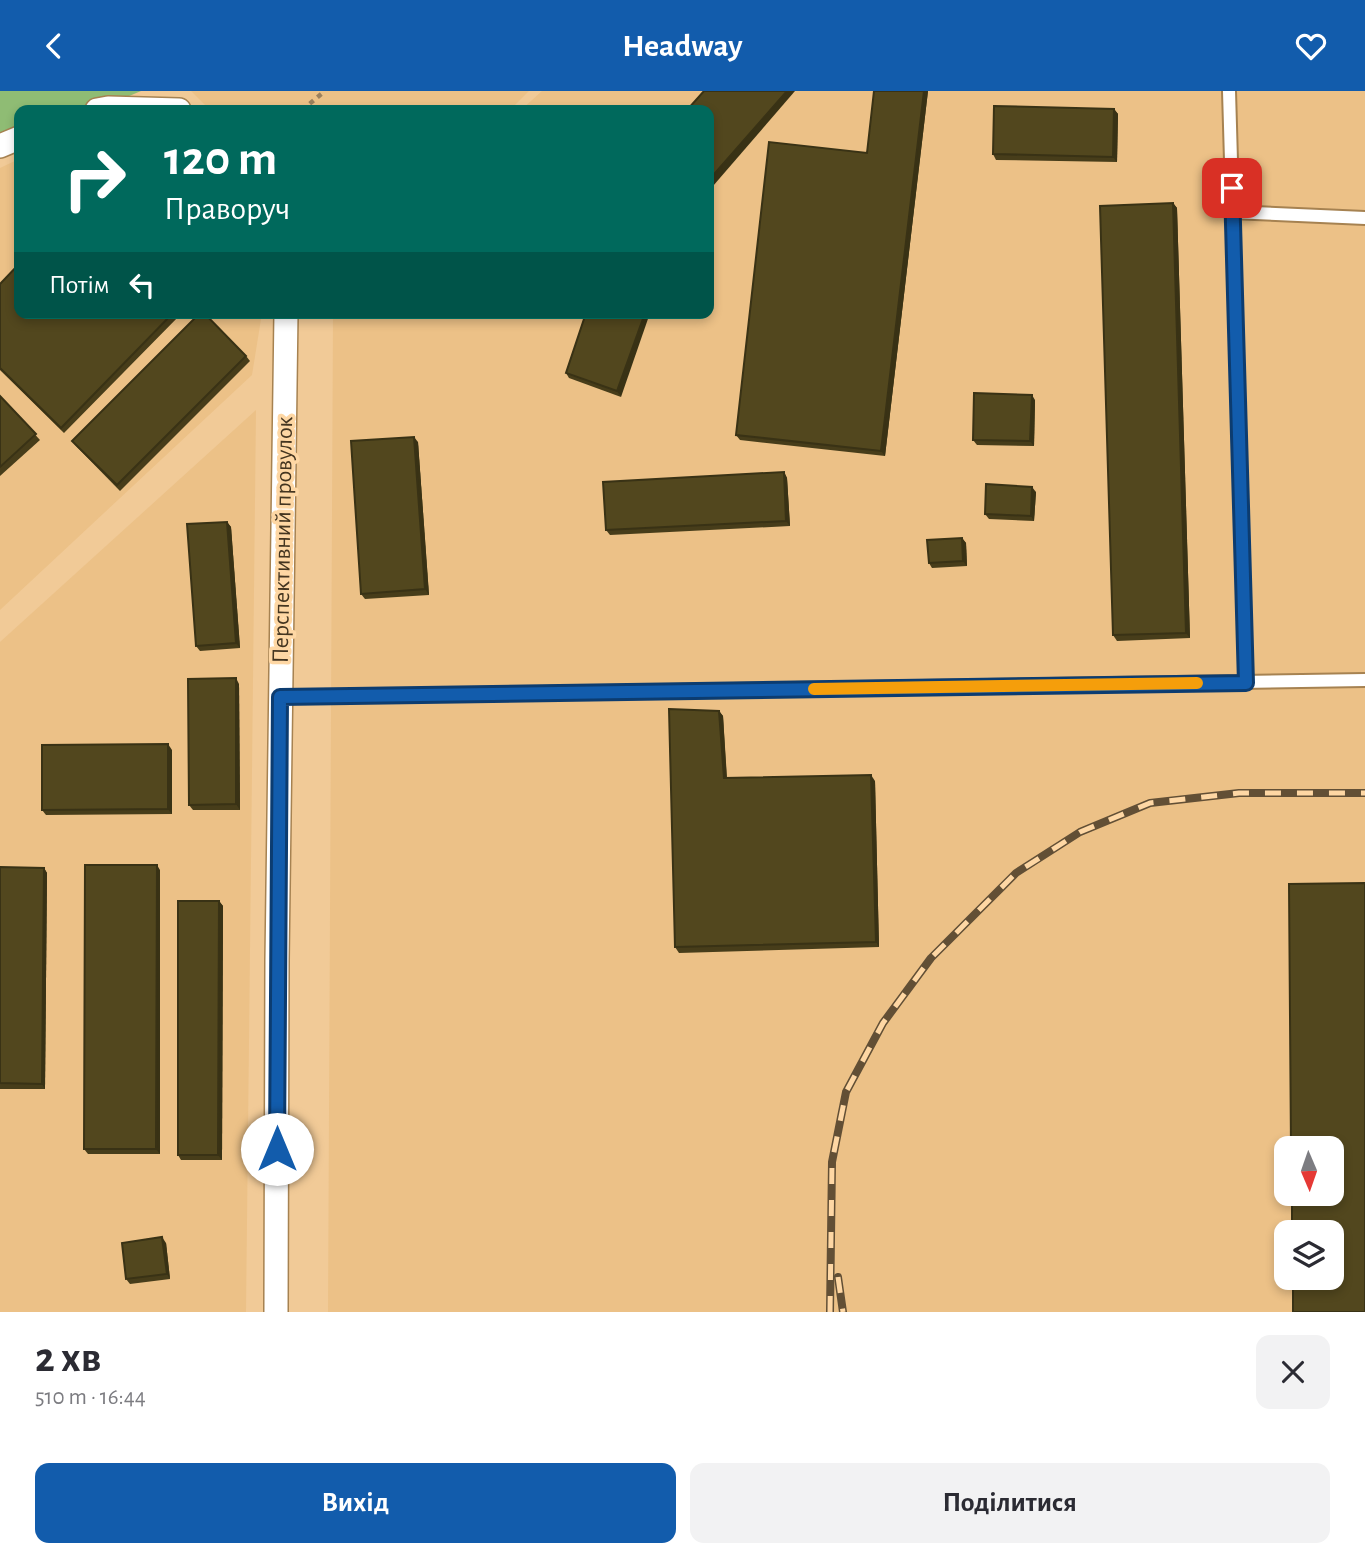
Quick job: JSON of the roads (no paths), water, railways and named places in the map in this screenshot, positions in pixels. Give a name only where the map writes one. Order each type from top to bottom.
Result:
[{"type":"street","name":"Перспективний провулок","points":[[276,1312],[280,697],[286,319]]},
{"type":"lane","points":[[1229,91],[1246,683]]},
{"type":"lane","points":[[1232,212],[1365,218]]},
{"type":"lane","points":[[280,697],[1365,680]]},
{"type":"railway","points":[[830,1312],[832,1162],[846,1092],[883,1023],[931,958],[1016,873],[1080,832],[1150,803],[1239,793],[1365,793]]},
{"type":"railway","points":[[838,1277],[843,1312]]}]
